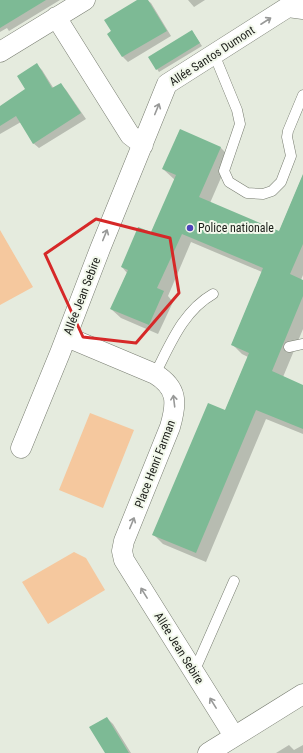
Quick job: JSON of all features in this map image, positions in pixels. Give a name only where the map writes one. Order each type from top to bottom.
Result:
[{"type":"street","points":[[0,52],[85,0]]},
{"type":"street","name":"Allée Santos Dumont","points":[[143,145],[167,84],[288,7],[303,9]]},
{"type":"street","points":[[56,17],[130,135],[143,145]]},
{"type":"street","name":"Allée Jean Sebire","points":[[21,448],[67,337],[100,248],[143,145]]},
{"type":"street","name":"Place Henri Farman","points":[[67,337],[155,374],[169,385],[174,397],[175,411],[170,427],[124,541],[122,551],[124,560]]},
{"type":"street","name":"Allée Jean Sebire","points":[[124,560],[234,736]]},
{"type":"street","points":[[208,753],[303,694]]},
{"type":"lane","points":[[214,54],[237,110],[240,124],[224,171],[229,182],[247,193],[263,194],[272,191],[281,182],[291,156],[287,137],[288,131],[303,95]]},
{"type":"lane","points":[[155,374],[181,324],[199,304],[213,294]]},
{"type":"lane","points":[[289,347],[303,344]]},
{"type":"lane","points":[[194,672],[234,581]]},
{"type":"highlighted area","points":[[96,219],[170,238],[179,293],[136,343],[83,337],[45,254]]},
{"type":"shaded area","points":[[0,230],[33,287],[0,305]]},
{"type":"shaded area","points":[[90,413],[134,430],[103,508],[59,490]]},
{"type":"shaded area","points":[[74,552],[86,558],[105,590],[48,624],[22,582]]},
{"type":"building","points":[[0,0],[46,0],[0,28]]},
{"type":"building","points":[[137,0],[148,0],[167,31],[122,57],[107,34],[111,31],[104,20]]},
{"type":"building","points":[[192,30],[200,43],[156,70],[148,57]]},
{"type":"building","points":[[37,63],[52,88],[61,83],[81,113],[33,144],[16,116],[0,126],[0,106],[25,89],[17,76]]},
{"type":"building","points":[[180,129],[221,147],[199,197],[279,231],[303,174],[303,244],[290,274],[303,280],[303,296],[272,371],[303,385],[303,429],[256,410],[196,553],[152,535],[208,403],[225,410],[249,353],[231,345],[263,268],[182,234],[157,288],[164,291],[149,325],[110,309],[128,270],[121,267],[138,227],[151,232],[176,175],[162,169]]},
{"type":"building","points":[[107,717],[129,753],[105,753],[89,727]]},
{"type":"place","name":"Police nationale","points":[[190,228]]}]
